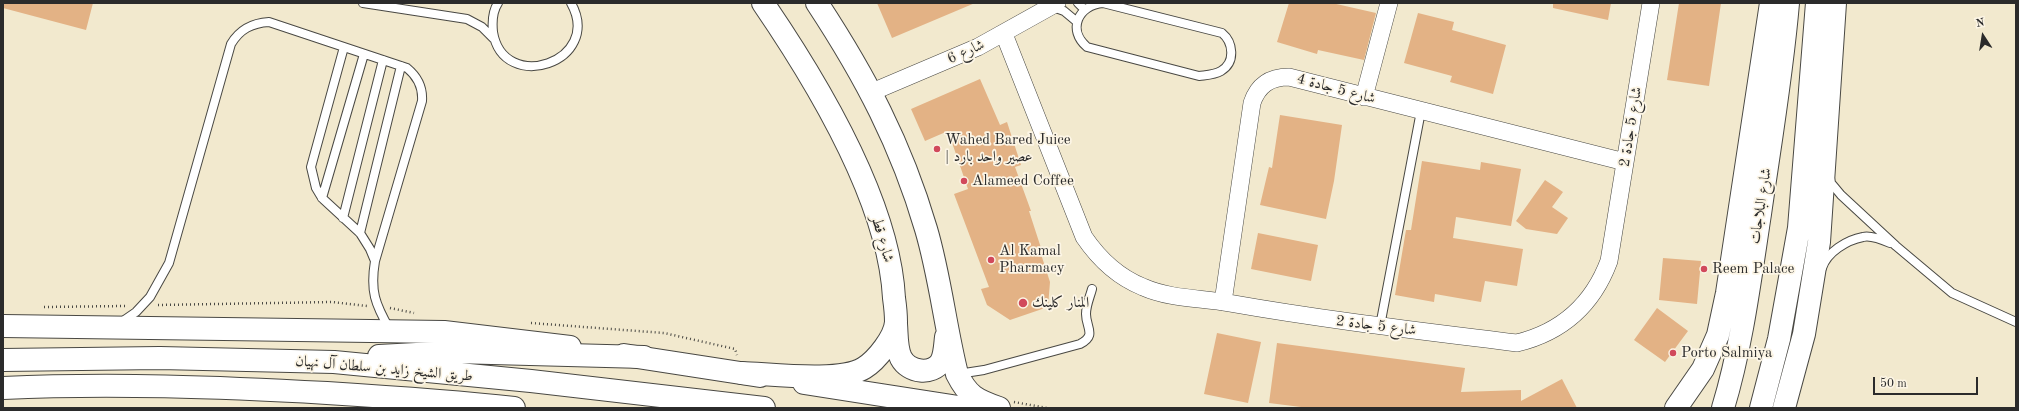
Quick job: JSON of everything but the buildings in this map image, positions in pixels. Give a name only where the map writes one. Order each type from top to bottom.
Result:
[{"type":"main road","name":"شارع قطر","points":[[742,373],[829,376],[849,374],[864,368],[874,359],[887,344],[896,323],[893,278],[886,244],[868,193],[849,149],[800,58],[762,3]]},
{"type":"main road","points":[[817,3],[872,92],[892,135],[909,178],[926,230],[939,286],[946,332],[957,374],[964,388],[972,396],[999,408]]},
{"type":"main road","points":[[1784,408],[1804,334],[1819,242],[1826,147],[1823,5]]},
{"type":"main road","points":[[1761,408],[1779,339],[1800,228],[1823,5]]},
{"type":"main road","points":[[1676,408],[1703,369],[1718,335],[1776,6]]},
{"type":"main road","name":"شارع البلاجات","points":[[1723,408],[1732,377],[1743,327],[1773,126],[1776,6]]},
{"type":"main road","points":[[896,323],[898,348],[902,360],[910,367],[919,370],[927,371],[935,368],[940,363],[944,357],[946,332]]},
{"type":"main road","points":[[3,326],[391,330],[444,332],[644,357],[965,408]]},
{"type":"main road","points":[[334,362],[400,354],[454,352],[644,357]]},
{"type":"main road","name":"طريق الشيخ زايد بن سلطان آل نهيان","points":[[3,360],[160,358],[334,362],[531,381],[764,408]]},
{"type":"main road","name":"طريق الشيخ زايد بن سلطان آل نهيان","points":[[3,388],[131,386],[236,388],[452,401],[514,408]]},
{"type":"street","points":[[1364,97],[1389,3]]},
{"type":"street","name":"شارع 5 جادة 2","points":[[1004,34],[1079,227],[1097,254],[1118,274],[1144,288],[1163,294],[1223,302],[1316,318],[1518,344],[1557,328],[1579,311],[1589,300],[1604,275],[1610,261],[1651,3]]},
{"type":"street","name":"شارع 6","points":[[872,92],[978,47],[1055,5]]},
{"type":"street","name":"شارع 5 جادة 4","points":[[1223,302],[1252,103],[1258,90],[1263,85],[1275,78],[1289,77],[1625,162]]},
{"type":"lane","points":[[363,3],[468,19],[482,27],[494,39],[503,53],[516,63],[532,67],[549,65],[563,56],[573,43],[578,27],[575,11],[571,3]]},
{"type":"lane","points":[[494,39],[492,23],[495,7],[498,3]]},
{"type":"lane","points":[[1078,3],[1084,10]]},
{"type":"lane","points":[[1095,4],[1111,4],[1222,33],[1231,44],[1232,52],[1226,66],[1221,71],[1210,75],[1198,76],[1086,47],[1080,41],[1076,31],[1076,21],[1084,10],[1095,4]]},
{"type":"lane","points":[[1055,5],[1076,21]]},
{"type":"lane","points":[[113,328],[136,312],[150,297],[169,264],[231,44],[236,36],[248,26],[269,22],[407,68],[418,78],[422,93],[422,101],[375,261],[372,280],[374,295],[391,330]]},
{"type":"lane","points":[[344,47],[311,167],[316,188],[322,198],[360,233],[370,249],[375,261]]},
{"type":"lane","points":[[322,198],[364,54]]},
{"type":"lane","points":[[343,218],[383,60]]},
{"type":"lane","points":[[360,233],[401,66]]},
{"type":"lane","points":[[1380,326],[1421,111]]},
{"type":"lane","points":[[1826,147],[1827,168],[1831,183],[1841,195],[1896,246],[1952,293],[2016,322]]},
{"type":"lane","points":[[1804,334],[1823,264],[1838,246],[1864,236],[1882,239],[1896,246]]},
{"type":"lane","points":[[957,374],[989,369],[1080,344],[1087,340],[1090,334],[1086,315],[1092,289]]},
{"type":"place","name":"Wahed Bared Juice | عصير واحد بارد","points":[[937,149]]},
{"type":"place","name":"Alameed Coffee","points":[[964,181]]},
{"type":"place","name":"Al Kamal Pharmacy","points":[[991,260]]},
{"type":"place","name":"Reem Palace","points":[[1704,269]]},
{"type":"place","name":"المنار كلينك","points":[[1023,303]]},
{"type":"place","name":"Porto Salmiya","points":[[1673,353]]}]
